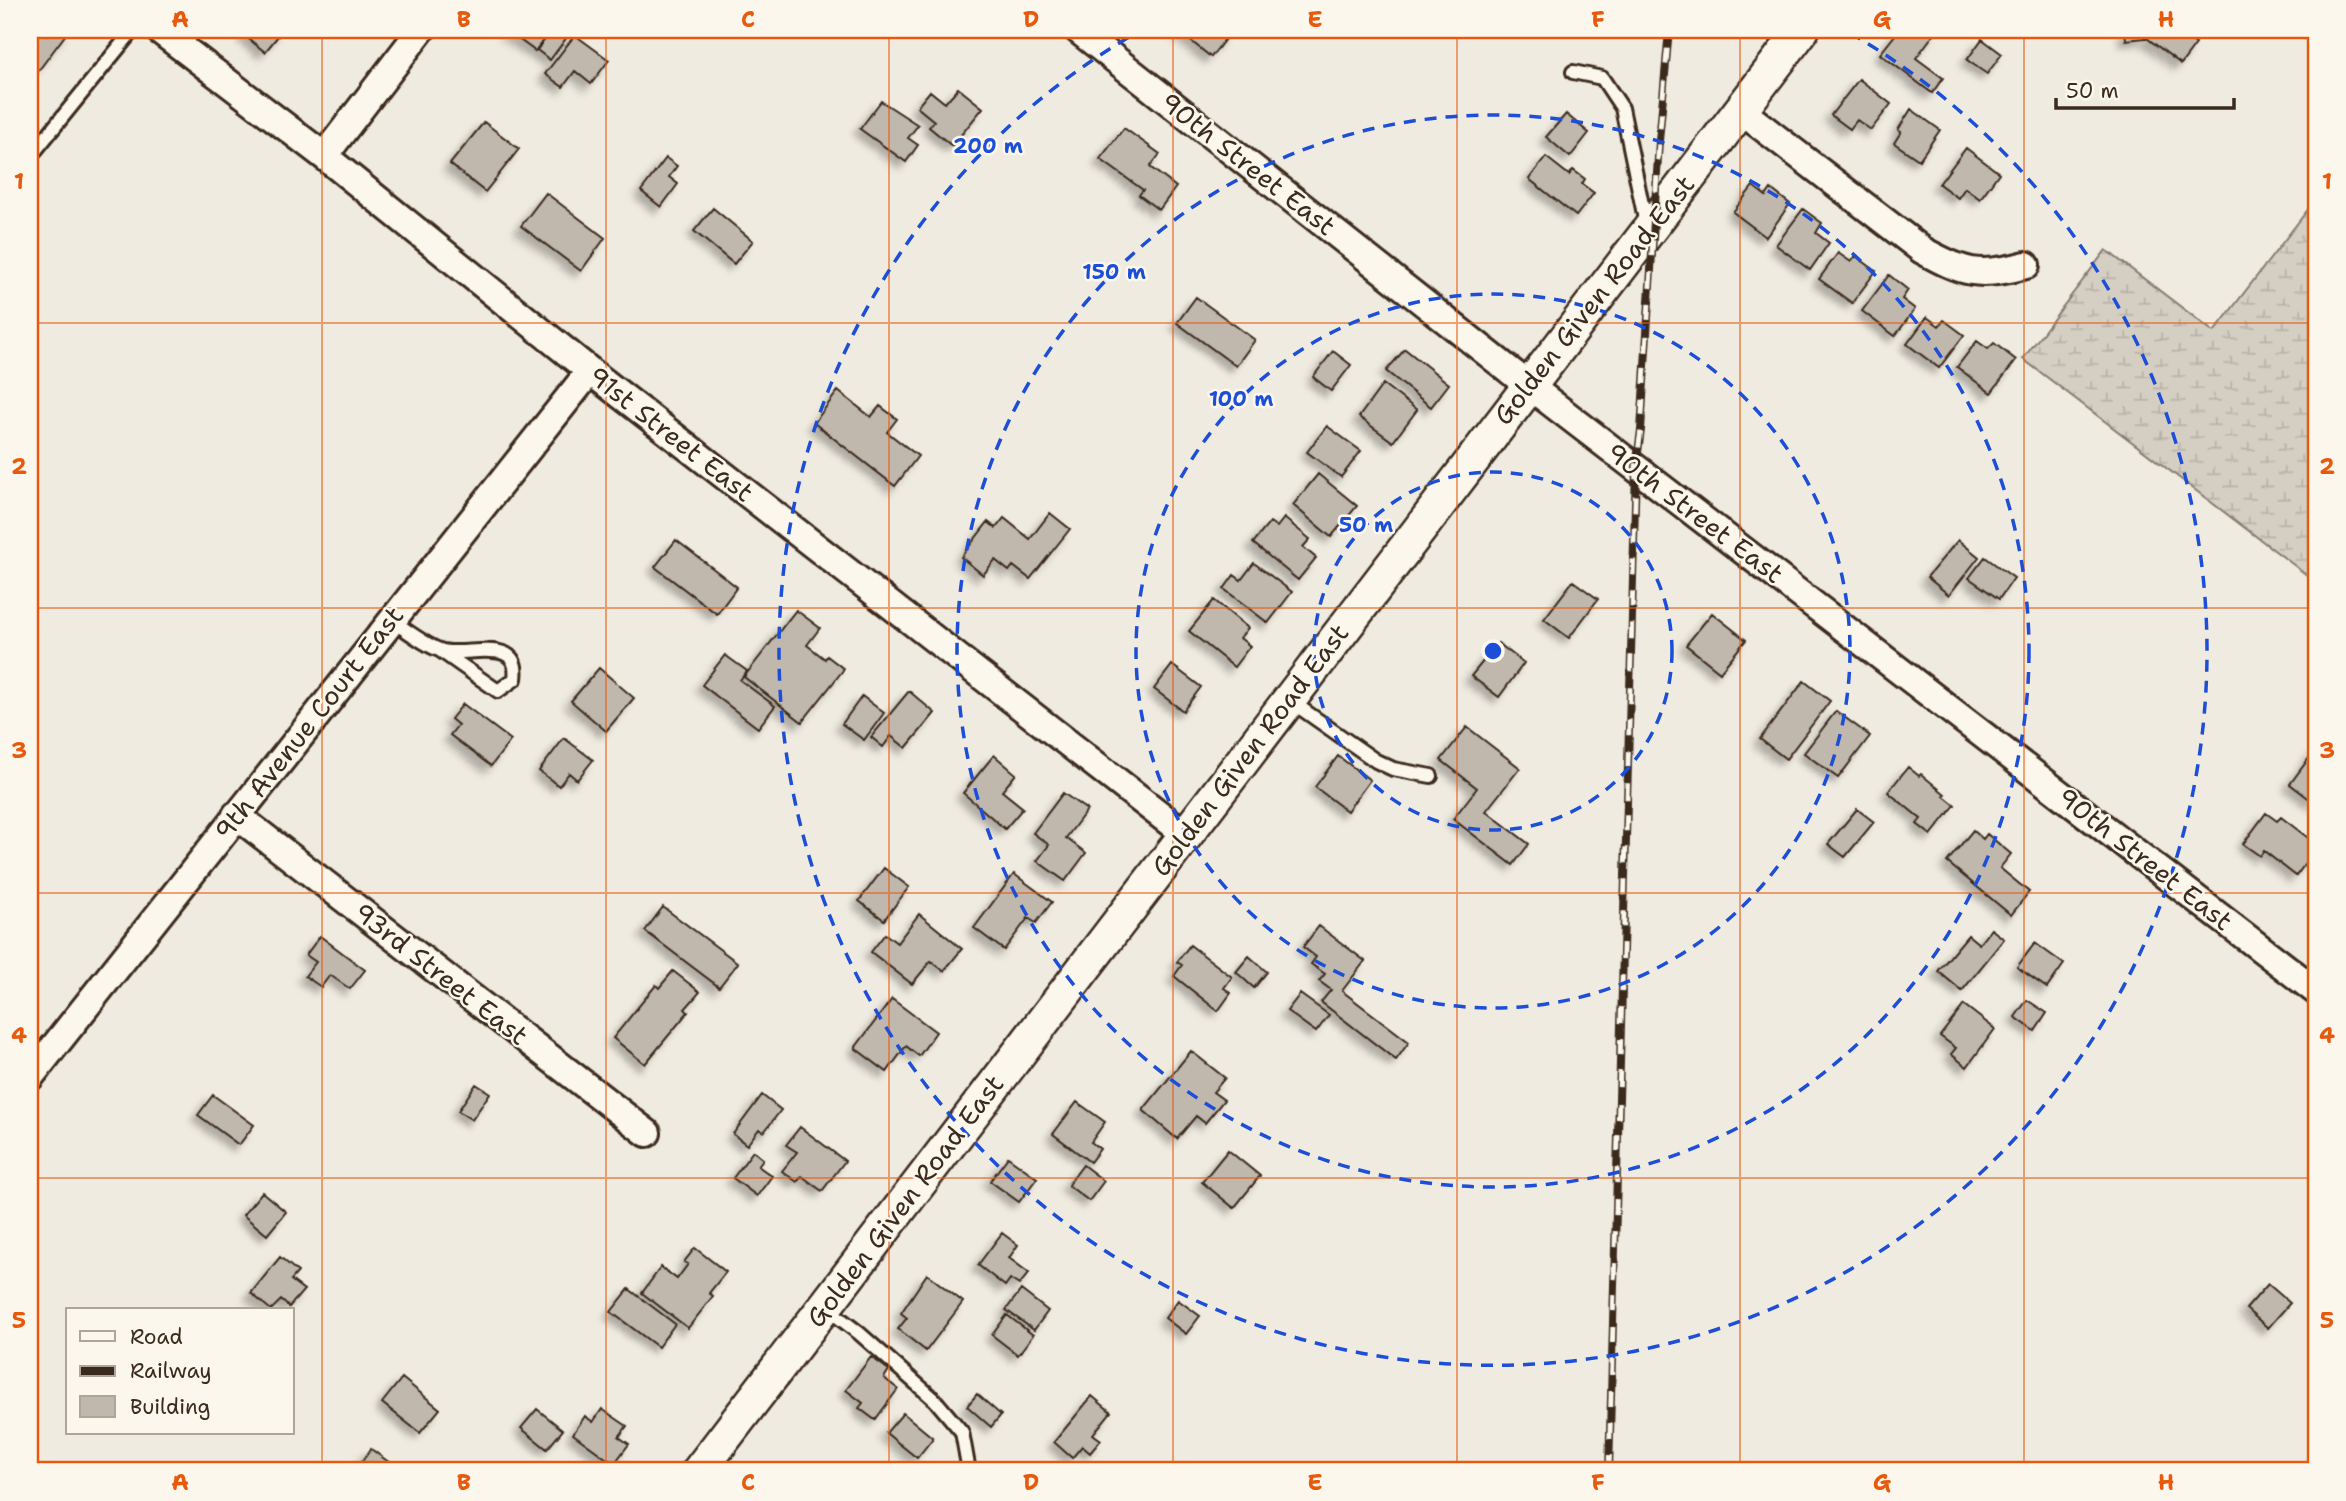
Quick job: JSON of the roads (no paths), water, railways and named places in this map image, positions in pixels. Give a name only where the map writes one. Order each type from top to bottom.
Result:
[{"type":"street","name":"91st Street East","points":[[159,30],[188,39],[324,156],[590,371],[1186,835]]},
{"type":"street","points":[[324,156],[421,30]]},
{"type":"street","name":"90th Street East","points":[[1078,30],[1528,385],[2316,991]]},
{"type":"street","name":"Golden Given Road East","points":[[699,1471],[1802,30]]},
{"type":"street","points":[[1740,110],[1922,250],[1942,261],[1960,268],[1996,273],[2026,265]]},
{"type":"street","name":"9th Avenue Court East","points":[[30,1077],[590,371]]},
{"type":"street","name":"93rd Street East","points":[[236,815],[647,1133]]},
{"type":"lane","points":[[30,157],[133,30]]},
{"type":"lane","points":[[1573,72],[1602,78],[1622,108],[1647,230]]},
{"type":"lane","points":[[391,620],[498,691],[515,679],[517,668],[513,658],[502,652],[441,651]]},
{"type":"lane","points":[[1289,699],[1376,761],[1400,771],[1431,776]]},
{"type":"lane","points":[[824,1306],[935,1400],[962,1432],[969,1471]]},
{"type":"railway","points":[[1609,1471],[1636,467],[1641,430],[1659,141],[1669,30]]}]
